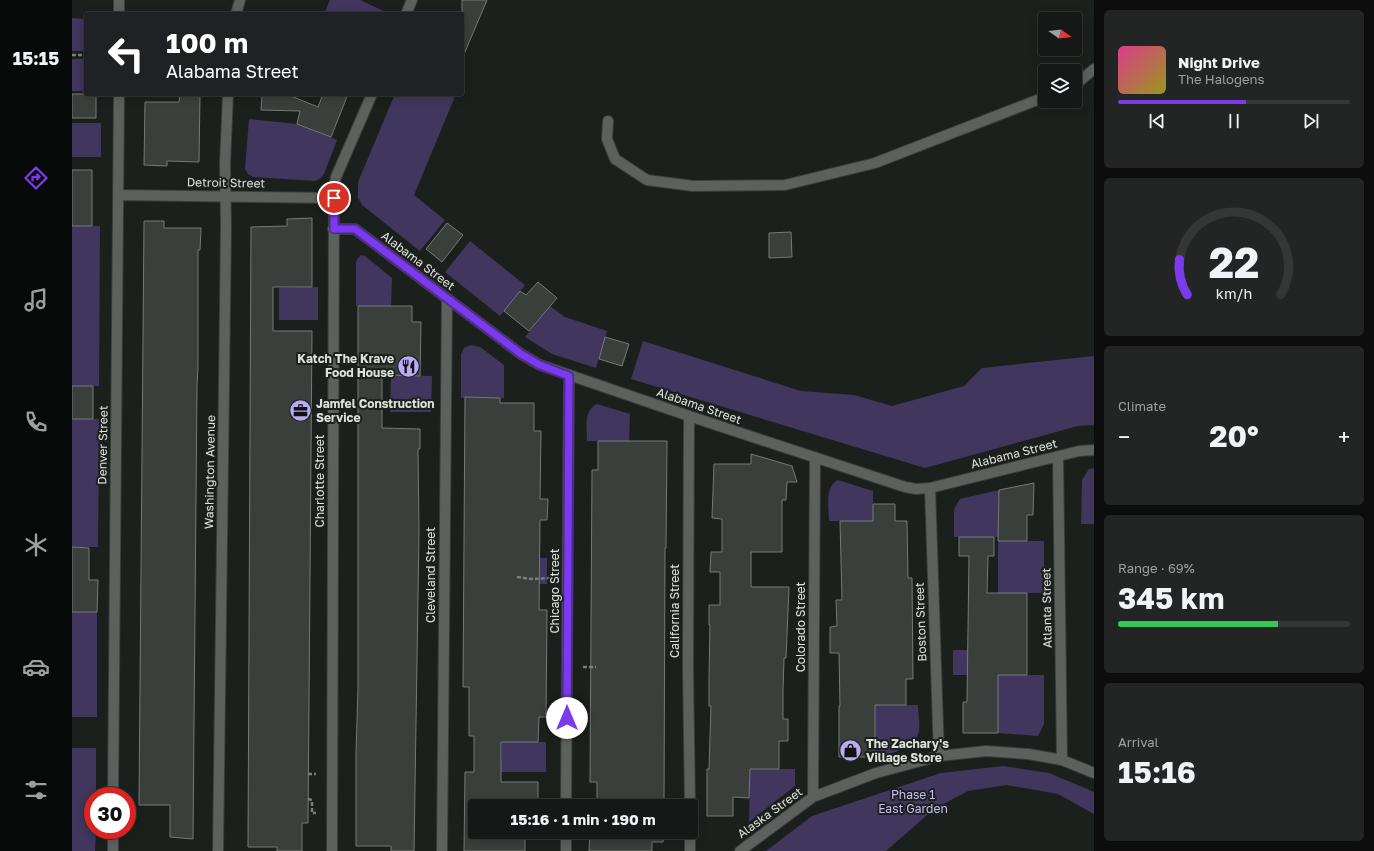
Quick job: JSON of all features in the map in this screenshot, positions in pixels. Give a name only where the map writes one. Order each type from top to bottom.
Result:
[{"type":"street","points":[[119,0],[119,12]]},
{"type":"street","points":[[237,12],[240,0]]},
{"type":"street","points":[[407,12],[412,0]]},
{"type":"street","points":[[1082,79],[1094,69]]},
{"type":"street","name":"Denver Street","points":[[113,787],[114,530],[119,96]]},
{"type":"street","name":"Washington Avenue","points":[[218,851],[226,196],[225,164],[228,96]]},
{"type":"street","name":"Charlotte Street","points":[[332,851],[334,198],[336,177],[371,96]]},
{"type":"street","points":[[608,121],[607,139],[615,159],[647,180],[693,186],[785,185],[876,163],[1038,100]]},
{"type":"street","name":"Detroit Street","points":[[119,195],[334,198]]},
{"type":"street","name":"Alabama Street","points":[[334,229],[355,229],[521,354],[540,365],[569,376],[904,487],[916,489],[930,488],[1079,451],[1094,450]]},
{"type":"street","name":"Cleveland Street","points":[[442,851],[447,299]]},
{"type":"street","name":"Chicago Street","points":[[566,799],[569,376]]},
{"type":"street","name":"California Street","points":[[689,416],[688,669],[690,799]]},
{"type":"street","name":"Colorado Street","points":[[813,797],[815,457]]},
{"type":"street","name":"Atlanta Street","points":[[1058,457],[1062,760]]},
{"type":"street","name":"Boston Street","points":[[930,488],[939,756]]},
{"type":"street","name":"Alaska Street","points":[[740,851],[813,797],[876,773],[939,756],[986,751],[1010,752],[1062,760],[1094,773]]},
{"type":"street","points":[[113,839],[113,851]]},
{"type":"street","points":[[566,839],[566,851]]},
{"type":"street","points":[[690,839],[690,851]]},
{"type":"path","points":[[72,55],[84,55]]},
{"type":"path","points":[[517,577],[532,579],[553,578]]},
{"type":"path","points":[[579,667],[596,667]]},
{"type":"path","points":[[308,774],[319,774]]},
{"type":"path","points":[[308,799],[312,800],[312,813],[316,813]]},
{"type":"green space","points":[[330,0],[360,0],[386,12],[325,12]]},
{"type":"green space","points":[[72,18],[84,19],[84,51],[72,51]]},
{"type":"green space","points":[[72,59],[84,59],[84,91],[72,91]]},
{"type":"green space","points":[[394,96],[455,96],[414,195],[445,220],[420,251],[362,205],[358,198],[358,182]]},
{"type":"green space","points":[[249,119],[297,124],[337,140],[324,174],[321,178],[315,181],[253,177],[248,174],[245,169]]},
{"type":"green space","points":[[72,123],[101,123],[101,157],[72,157]]},
{"type":"green space","points":[[72,226],[100,226],[99,386],[72,386]]},
{"type":"green space","points":[[470,241],[525,285],[500,316],[445,272]]},
{"type":"green space","points":[[361,255],[365,256],[392,278],[391,306],[356,306],[356,262]]},
{"type":"green space","points":[[318,287],[318,320],[279,320],[279,288]]},
{"type":"green space","points":[[550,306],[565,317],[607,331],[596,368],[552,354],[525,337]]},
{"type":"green space","points":[[643,341],[801,391],[854,395],[892,406],[964,386],[982,368],[1094,356],[1094,425],[1078,426],[925,468],[631,379]]},
{"type":"green space","points":[[471,345],[480,347],[504,365],[504,398],[461,398],[461,354],[464,348]]},
{"type":"green space","points":[[391,375],[432,376],[431,412],[390,412]]},
{"type":"green space","points":[[597,404],[630,414],[629,441],[587,441],[586,425],[588,415]]},
{"type":"green space","points":[[72,419],[99,419],[98,547],[72,547]]},
{"type":"green space","points":[[1094,468],[1094,524],[1081,524],[1082,480],[1089,469]]},
{"type":"green space","points":[[838,480],[873,491],[873,521],[829,521],[829,493],[834,483]]},
{"type":"green space","points":[[999,490],[999,537],[954,537],[954,509],[960,499]]},
{"type":"green space","points":[[998,541],[1044,541],[1044,593],[998,593]]},
{"type":"green space","points":[[503,558],[547,558],[547,584],[503,584]]},
{"type":"green space","points":[[72,612],[97,612],[97,717],[72,717]]},
{"type":"green space","points":[[953,650],[998,650],[998,675],[953,675]]},
{"type":"green space","points":[[998,675],[1044,675],[1044,724],[1038,736],[998,733]]},
{"type":"green space","points":[[875,705],[918,705],[919,731],[913,742],[901,750],[875,759]]},
{"type":"green space","points":[[502,742],[546,742],[546,772],[501,772]]},
{"type":"green space","points":[[72,748],[96,748],[96,787],[84,787],[84,839],[96,839],[95,851],[72,851]]},
{"type":"green space","name":"Phase 1 East Garden","points":[[1003,766],[1049,773],[1094,792],[1094,814],[1058,794],[1007,785],[968,791],[934,809],[886,851],[766,851],[812,816],[941,773]]},
{"type":"green space","points":[[750,769],[795,769],[795,786],[749,822]]},
{"type":"building","points":[[462,0],[487,0],[464,54],[464,12],[462,12]]},
{"type":"building","points":[[72,94],[96,96],[96,118],[72,118]]},
{"type":"building","points":[[180,96],[200,96],[199,162],[167,161],[167,166],[144,165],[145,102],[179,102]]},
{"type":"building","points":[[262,96],[291,96],[318,107],[322,96],[347,96],[331,137],[297,124],[300,111],[261,110]]},
{"type":"building","points":[[72,170],[92,170],[92,226],[72,226]]},
{"type":"building","points":[[312,218],[312,287],[273,287],[273,331],[312,331],[308,823],[302,823],[302,851],[277,851],[277,847],[248,847],[251,227],[287,226],[287,219]]},
{"type":"building","points":[[144,221],[164,221],[164,228],[201,228],[200,250],[198,250],[193,839],[170,837],[170,805],[139,805]]},
{"type":"building","points":[[447,223],[463,235],[442,262],[426,249]]},
{"type":"building","points":[[791,232],[792,257],[769,258],[769,233]]},
{"type":"building","points":[[538,282],[557,298],[529,331],[504,311],[520,291],[526,295]]},
{"type":"building","points":[[358,306],[412,306],[412,322],[421,322],[420,376],[382,375],[382,428],[420,429],[420,449],[418,449],[419,532],[414,851],[391,851],[391,846],[356,846],[358,689]]},
{"type":"building","points":[[605,337],[629,344],[622,366],[599,359]]},
{"type":"building","points":[[72,386],[93,386],[93,419],[72,419]]},
{"type":"building","points":[[465,397],[500,398],[500,403],[534,403],[534,431],[541,431],[540,499],[548,499],[547,520],[540,520],[539,610],[547,610],[546,717],[539,717],[538,742],[501,742],[501,782],[538,782],[538,799],[468,799],[468,839],[525,839],[525,851],[464,851],[465,772],[474,772],[474,736],[469,736],[469,687],[463,687]]},
{"type":"building","points":[[598,441],[667,441],[664,799],[597,799],[597,782],[590,782],[592,470],[598,470]]},
{"type":"building","points":[[751,454],[792,466],[797,482],[787,482],[786,500],[782,500],[782,552],[751,552],[751,587],[789,587],[783,692],[783,719],[788,719],[788,741],[779,741],[779,769],[750,769],[749,798],[733,797],[733,816],[707,816],[707,769],[709,769],[711,706],[709,706],[709,605],[720,605],[720,572],[710,572],[711,552],[722,552],[722,519],[712,518],[714,464],[751,464]]},
{"type":"building","points":[[1034,483],[1033,515],[1027,515],[1027,541],[998,541],[999,490]]},
{"type":"building","points":[[873,504],[895,504],[895,521],[907,521],[908,578],[912,578],[913,679],[906,679],[906,705],[875,705],[875,757],[839,757],[839,653],[830,653],[830,627],[837,626],[836,600],[842,600],[840,521],[873,521]]},
{"type":"building","points":[[959,537],[994,537],[994,556],[988,556],[987,593],[1027,593],[1027,675],[998,675],[998,733],[963,733],[963,702],[967,702],[969,556],[959,556]]},
{"type":"building","points":[[72,547],[89,548],[89,580],[98,580],[97,612],[72,612]]},
{"type":"building","points":[[590,839],[663,839],[663,842],[652,842],[652,851],[589,851]]},
{"type":"place","name":"Katch The Krave Food House","points":[[409,366]]},
{"type":"place","name":"Jamfel Construction Service","points":[[300,411]]},
{"type":"place","name":"The Zachary's Village Store","points":[[851,751]]},
{"type":"route","points":[[334,198],[334,229],[355,229],[521,354],[540,365],[569,376],[567,718]]}]
